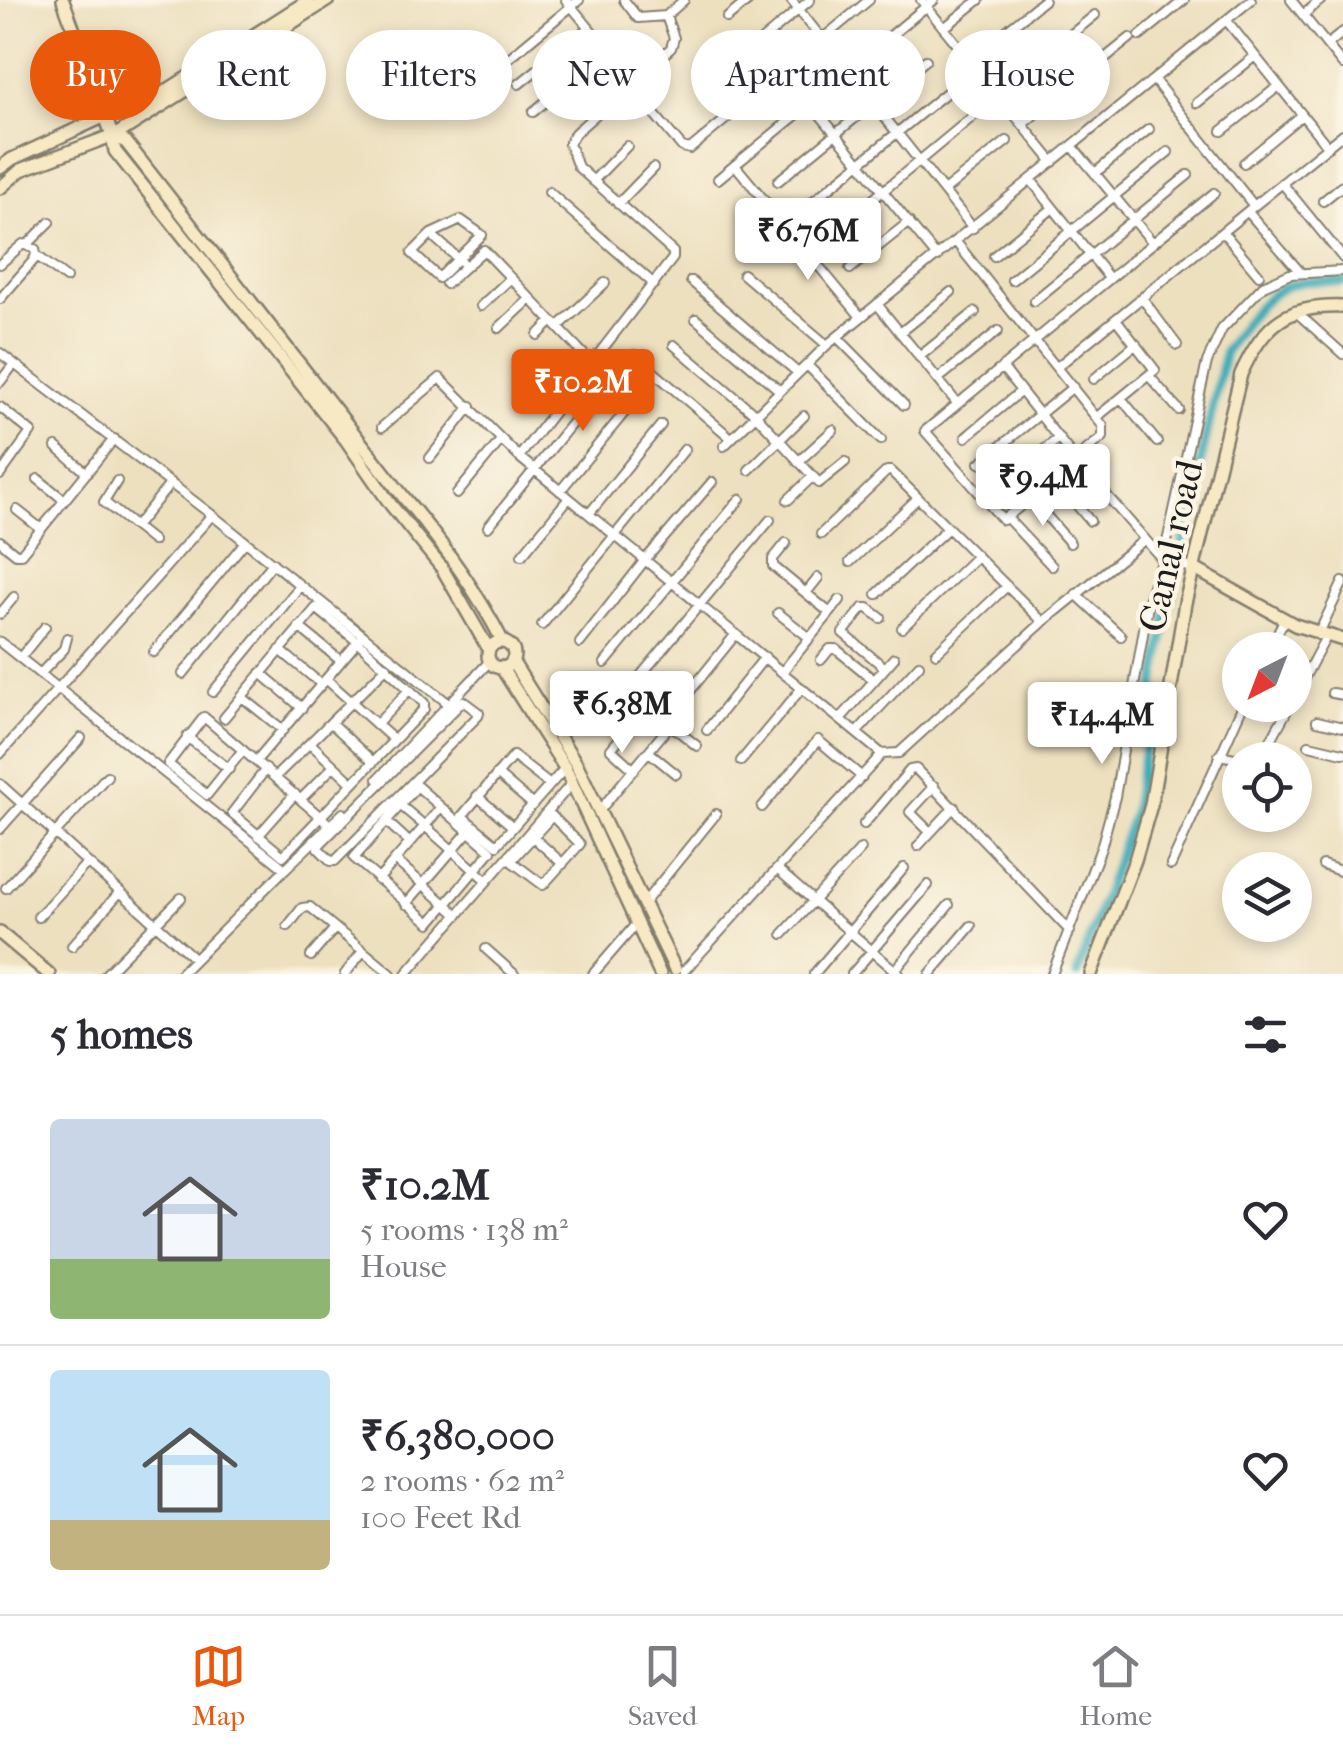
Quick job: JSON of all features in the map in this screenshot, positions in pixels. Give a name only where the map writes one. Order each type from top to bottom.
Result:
[{"type":"street","points":[[63,0],[73,30]]},
{"type":"street","points":[[161,94],[309,0]]},
{"type":"street","points":[[0,188],[21,170],[112,135],[328,0]]},
{"type":"street","points":[[624,0],[638,18],[666,16],[684,0]]},
{"type":"street","points":[[728,18],[749,0]]},
{"type":"street","points":[[791,0],[815,30]]},
{"type":"street","points":[[774,30],[810,0]]},
{"type":"street","points":[[833,30],[869,0]]},
{"type":"street","points":[[895,30],[927,2],[944,28],[979,0]]},
{"type":"street","points":[[1007,30],[1044,0]]},
{"type":"street","points":[[1140,36],[1184,0]]},
{"type":"street","points":[[1291,0],[1343,65]]},
{"type":"street","points":[[1303,15],[1321,0]]},
{"type":"street","points":[[634,355],[728,442],[837,337],[1248,1]]},
{"type":"street","points":[[512,54],[572,2],[590,28],[519,84]]},
{"type":"street","points":[[1077,30],[1095,15]]},
{"type":"street","points":[[666,16],[670,30]]},
{"type":"street","points":[[1227,21],[1328,146]]},
{"type":"street","points":[[1328,44],[1343,32]]},
{"type":"street","points":[[1022,124],[1130,38]]},
{"type":"street","points":[[1197,102],[1255,56]]},
{"type":"street","points":[[1154,80],[1301,272],[1343,271]]},
{"type":"street","points":[[1222,131],[1279,86]]},
{"type":"street","points":[[800,211],[945,94]]},
{"type":"street","points":[[1244,163],[1302,116]]},
{"type":"street","points":[[0,168],[96,120]]},
{"type":"street","points":[[104,120],[114,150],[346,440],[390,504],[442,568],[573,782],[637,923],[675,972]]},
{"type":"street","points":[[519,457],[674,255],[574,162],[569,152],[570,139],[591,120]]},
{"type":"street","points":[[662,120],[686,150],[723,120]]},
{"type":"street","points":[[718,179],[790,120]]},
{"type":"street","points":[[825,120],[937,257]]},
{"type":"street","points":[[778,181],[854,120]]},
{"type":"street","points":[[888,120],[973,228]]},
{"type":"street","points":[[824,240],[969,120]]},
{"type":"street","points":[[1019,120],[1053,162]]},
{"type":"street","points":[[1095,173],[1149,130]]},
{"type":"street","points":[[1057,368],[1343,134]]},
{"type":"street","points":[[112,135],[126,142],[448,550],[503,642],[513,650],[449,704],[435,724]]},
{"type":"street","points":[[944,191],[1007,141]]},
{"type":"street","points":[[593,181],[627,146]]},
{"type":"street","points":[[1073,147],[1153,242]]},
{"type":"street","points":[[1012,280],[1168,152]]},
{"type":"street","points":[[735,165],[861,317]]},
{"type":"street","points":[[618,204],[653,168]]},
{"type":"street","points":[[1034,301],[1188,175]]},
{"type":"street","points":[[1031,180],[1110,278]]},
{"type":"street","points":[[1282,183],[1343,258]]},
{"type":"street","points":[[1323,200],[1343,185]]},
{"type":"street","points":[[549,192],[654,284]]},
{"type":"street","points":[[956,242],[1034,339],[1057,368],[1073,387],[1103,426],[1103,437],[1004,520],[925,431],[1034,339],[1214,193]]},
{"type":"street","points":[[994,256],[1053,208]]},
{"type":"street","points":[[446,284],[462,262],[482,235],[465,220],[430,234],[412,253],[439,278],[462,262],[484,250],[591,362]]},
{"type":"street","points":[[1,262],[28,244],[50,222]]},
{"type":"street","points":[[850,269],[908,222]]},
{"type":"street","points":[[1222,232],[1259,276]]},
{"type":"street","points":[[436,238],[462,262]]},
{"type":"street","points":[[28,244],[66,278]]},
{"type":"street","points":[[0,299],[36,255]]},
{"type":"street","name":"Canal road","points":[[1052,974],[1116,797],[1150,594],[1162,563],[1207,362],[1222,328],[1240,306],[1263,286],[1301,272]]},
{"type":"street","points":[[742,274],[828,345]]},
{"type":"street","points":[[481,306],[512,278]]},
{"type":"street","points":[[691,281],[798,373]]},
{"type":"street","points":[[538,335],[605,283]]},
{"type":"street","points":[[900,333],[951,292]]},
{"type":"street","points":[[499,328],[530,298]]},
{"type":"street","points":[[1142,298],[1177,345]]},
{"type":"street","points":[[877,304],[957,403]]},
{"type":"street","points":[[1295,311],[1341,309]]},
{"type":"street","points":[[1295,311],[1343,354]]},
{"type":"street","name":"Canal road","points":[[1091,974],[1135,860],[1151,805],[1191,569],[1241,374],[1266,332],[1295,311]]},
{"type":"street","points":[[920,357],[975,312]]},
{"type":"street","points":[[696,319],[779,390]]},
{"type":"street","points":[[1097,418],[1149,376],[1154,367],[1116,319]]},
{"type":"street","points":[[938,380],[998,331]]},
{"type":"street","points":[[837,337],[904,405]]},
{"type":"street","points":[[1094,378],[1136,344]]},
{"type":"street","points":[[674,345],[756,414],[819,483],[844,462]]},
{"type":"street","points":[[0,353],[300,586],[360,638],[424,703],[424,709],[283,856],[232,813],[266,769]]},
{"type":"street","points":[[0,382],[14,364]]},
{"type":"street","points":[[807,365],[881,440]]},
{"type":"street","points":[[1002,368],[1162,563],[1191,569],[1284,620],[1343,640]]},
{"type":"street","points":[[1149,376],[1178,410]]},
{"type":"street","points":[[382,427],[440,378],[519,457],[882,754]]},
{"type":"street","points":[[488,528],[606,381]]},
{"type":"street","points":[[980,463],[1073,387]]},
{"type":"street","points":[[966,437],[1020,391]]},
{"type":"street","points":[[1122,398],[1157,442]]},
{"type":"street","points":[[560,491],[634,401]]},
{"type":"street","points":[[430,458],[471,406]]},
{"type":"street","points":[[0,475],[30,432],[1,411]]},
{"type":"street","points":[[749,470],[804,416]]},
{"type":"street","points":[[588,514],[661,425]]},
{"type":"street","points":[[798,462],[833,430]]},
{"type":"street","points":[[1000,485],[1059,438]]},
{"type":"street","points":[[0,540],[18,554],[114,439]]},
{"type":"street","points":[[457,494],[502,440]]},
{"type":"street","points":[[56,446],[87,472]]},
{"type":"street","points":[[542,625],[685,449]]},
{"type":"street","points":[[822,534],[891,471],[1043,622]]},
{"type":"street","points":[[788,500],[812,477]]},
{"type":"street","points":[[38,479],[64,500]]},
{"type":"street","points":[[1055,479],[1090,520]]},
{"type":"street","points":[[117,481],[104,502],[153,541]]},
{"type":"street","points":[[580,643],[644,560],[712,482]]},
{"type":"street","points":[[136,527],[171,484]]},
{"type":"street","points":[[522,555],[569,498]]},
{"type":"street","points":[[850,562],[918,498]]},
{"type":"street","points":[[1031,498],[1070,543]]},
{"type":"street","points":[[605,662],[740,499]]},
{"type":"street","points":[[17,510],[41,529]]},
{"type":"street","points":[[0,754],[212,516]]},
{"type":"street","points":[[1007,518],[1052,566]]},
{"type":"street","points":[[632,686],[770,520]]},
{"type":"street","points":[[877,594],[948,528]]},
{"type":"street","points":[[675,972],[778,870],[882,754],[899,753],[1043,622],[1144,540]]},
{"type":"street","points":[[154,652],[245,542]]},
{"type":"street","points":[[786,543],[773,559],[773,566],[830,613]]},
{"type":"street","points":[[902,628],[976,556]]},
{"type":"street","points":[[183,674],[272,564]]},
{"type":"street","points":[[806,593],[818,578]]},
{"type":"street","points":[[1312,657],[1343,582]]},
{"type":"street","points":[[213,692],[300,586]]},
{"type":"street","points":[[936,653],[1007,586]]},
{"type":"street","points":[[1076,594],[1121,636]]},
{"type":"street","points":[[0,614],[14,597]]},
{"type":"street","points":[[783,671],[840,600]]},
{"type":"street","points":[[224,718],[316,608],[394,660],[449,704]]},
{"type":"street","points":[[881,618],[863,608],[843,633],[885,668]]},
{"type":"street","points":[[778,613],[810,638]]},
{"type":"street","points":[[1278,632],[1284,620]]},
{"type":"street","points":[[20,658],[45,627]]},
{"type":"street","points":[[299,627],[341,662]]},
{"type":"street","points":[[678,706],[736,634]]},
{"type":"street","points":[[40,674],[64,650],[67,638]]},
{"type":"street","points":[[256,761],[360,638]]},
{"type":"street","points":[[0,642],[285,870]]},
{"type":"street","points":[[503,642],[494,644],[498,660],[578,765],[675,972]]},
{"type":"street","points":[[822,660],[836,648],[874,680]]},
{"type":"street","points":[[280,650],[352,702],[394,740]]},
{"type":"street","points":[[707,730],[765,657]]},
{"type":"street","points":[[841,718],[894,658]]},
{"type":"street","points":[[276,778],[394,660]]},
{"type":"street","points":[[858,731],[919,665]]},
{"type":"street","points":[[261,673],[302,708]]},
{"type":"street","points":[[741,761],[802,688]]},
{"type":"street","points":[[376,725],[410,690]]},
{"type":"street","points":[[1332,693],[1343,696]]},
{"type":"street","points":[[242,696],[283,730]]},
{"type":"street","points":[[435,724],[318,846],[332,862],[363,832],[397,803],[418,786],[491,851],[429,923],[354,858],[397,803],[479,714],[463,700],[435,724]]},
{"type":"street","points":[[634,770],[611,749],[643,708],[649,706],[697,746]]},
{"type":"street","points":[[244,750],[208,794],[168,764],[204,717],[244,750],[330,825]]},
{"type":"street","points":[[1317,721],[1343,727]]},
{"type":"street","points":[[1171,865],[1235,722]]},
{"type":"street","points":[[331,723],[373,762]]},
{"type":"street","points":[[435,724],[453,742]]},
{"type":"street","points":[[600,810],[671,724]]},
{"type":"street","points":[[187,737],[229,769]]},
{"type":"street","points":[[0,829],[81,738]]},
{"type":"street","points":[[762,807],[818,740],[862,776]]},
{"type":"street","points":[[310,743],[352,784]]},
{"type":"street","points":[[1312,746],[1343,753]]},
{"type":"street","points":[[649,752],[676,774]]},
{"type":"street","points":[[406,753],[424,772]]},
{"type":"street","points":[[550,785],[516,756],[462,816],[494,846],[513,828],[565,768]]},
{"type":"street","points":[[258,836],[334,766]]},
{"type":"street","points":[[864,824],[910,770],[919,771],[1070,932]]},
{"type":"street","points":[[496,774],[532,805]]},
{"type":"street","points":[[6,888],[107,776]]},
{"type":"street","points":[[406,974],[487,881],[531,834],[550,816],[580,844],[563,864],[543,885],[512,860],[531,834],[573,782]]},
{"type":"street","points":[[0,784],[195,959]]},
{"type":"street","points":[[376,784],[487,881]]},
{"type":"street","points":[[930,832],[910,811],[934,786]]},
{"type":"street","points":[[477,796],[513,828]]},
{"type":"street","points":[[378,880],[441,806]]},
{"type":"street","points":[[918,846],[954,807]]},
{"type":"street","points":[[644,903],[716,814]]},
{"type":"street","points":[[180,974],[330,825],[345,815]]},
{"type":"street","points":[[345,815],[363,832]]},
{"type":"street","points":[[386,821],[410,843]]},
{"type":"street","points":[[406,904],[469,831]]},
{"type":"street","points":[[531,834],[563,864]]},
{"type":"street","points":[[783,934],[861,848]]},
{"type":"street","points":[[395,860],[458,915]]},
{"type":"street","points":[[38,918],[87,863]]},
{"type":"street","points":[[1322,864],[1343,872]]},
{"type":"street","points":[[814,974],[904,868]]},
{"type":"street","points":[[778,870],[896,973],[949,905]]},
{"type":"street","points":[[852,974],[928,884]]},
{"type":"street","points":[[72,946],[120,892]]},
{"type":"street","points":[[106,974],[181,898]]},
{"type":"street","points":[[288,926],[307,906],[391,974]]},
{"type":"street","points":[[593,974],[637,923]]},
{"type":"street","points":[[930,974],[971,926]]},
{"type":"street","points":[[311,956],[335,928]]},
{"type":"street","points":[[0,933],[48,974]]},
{"type":"street","points":[[486,950],[514,974]]},
{"type":"street","points":[[345,974],[364,951]]},
{"type":"waterway","points":[[1077,974],[1133,815],[1167,616],[1225,351],[1257,308],[1277,291],[1302,282],[1343,282]]}]
